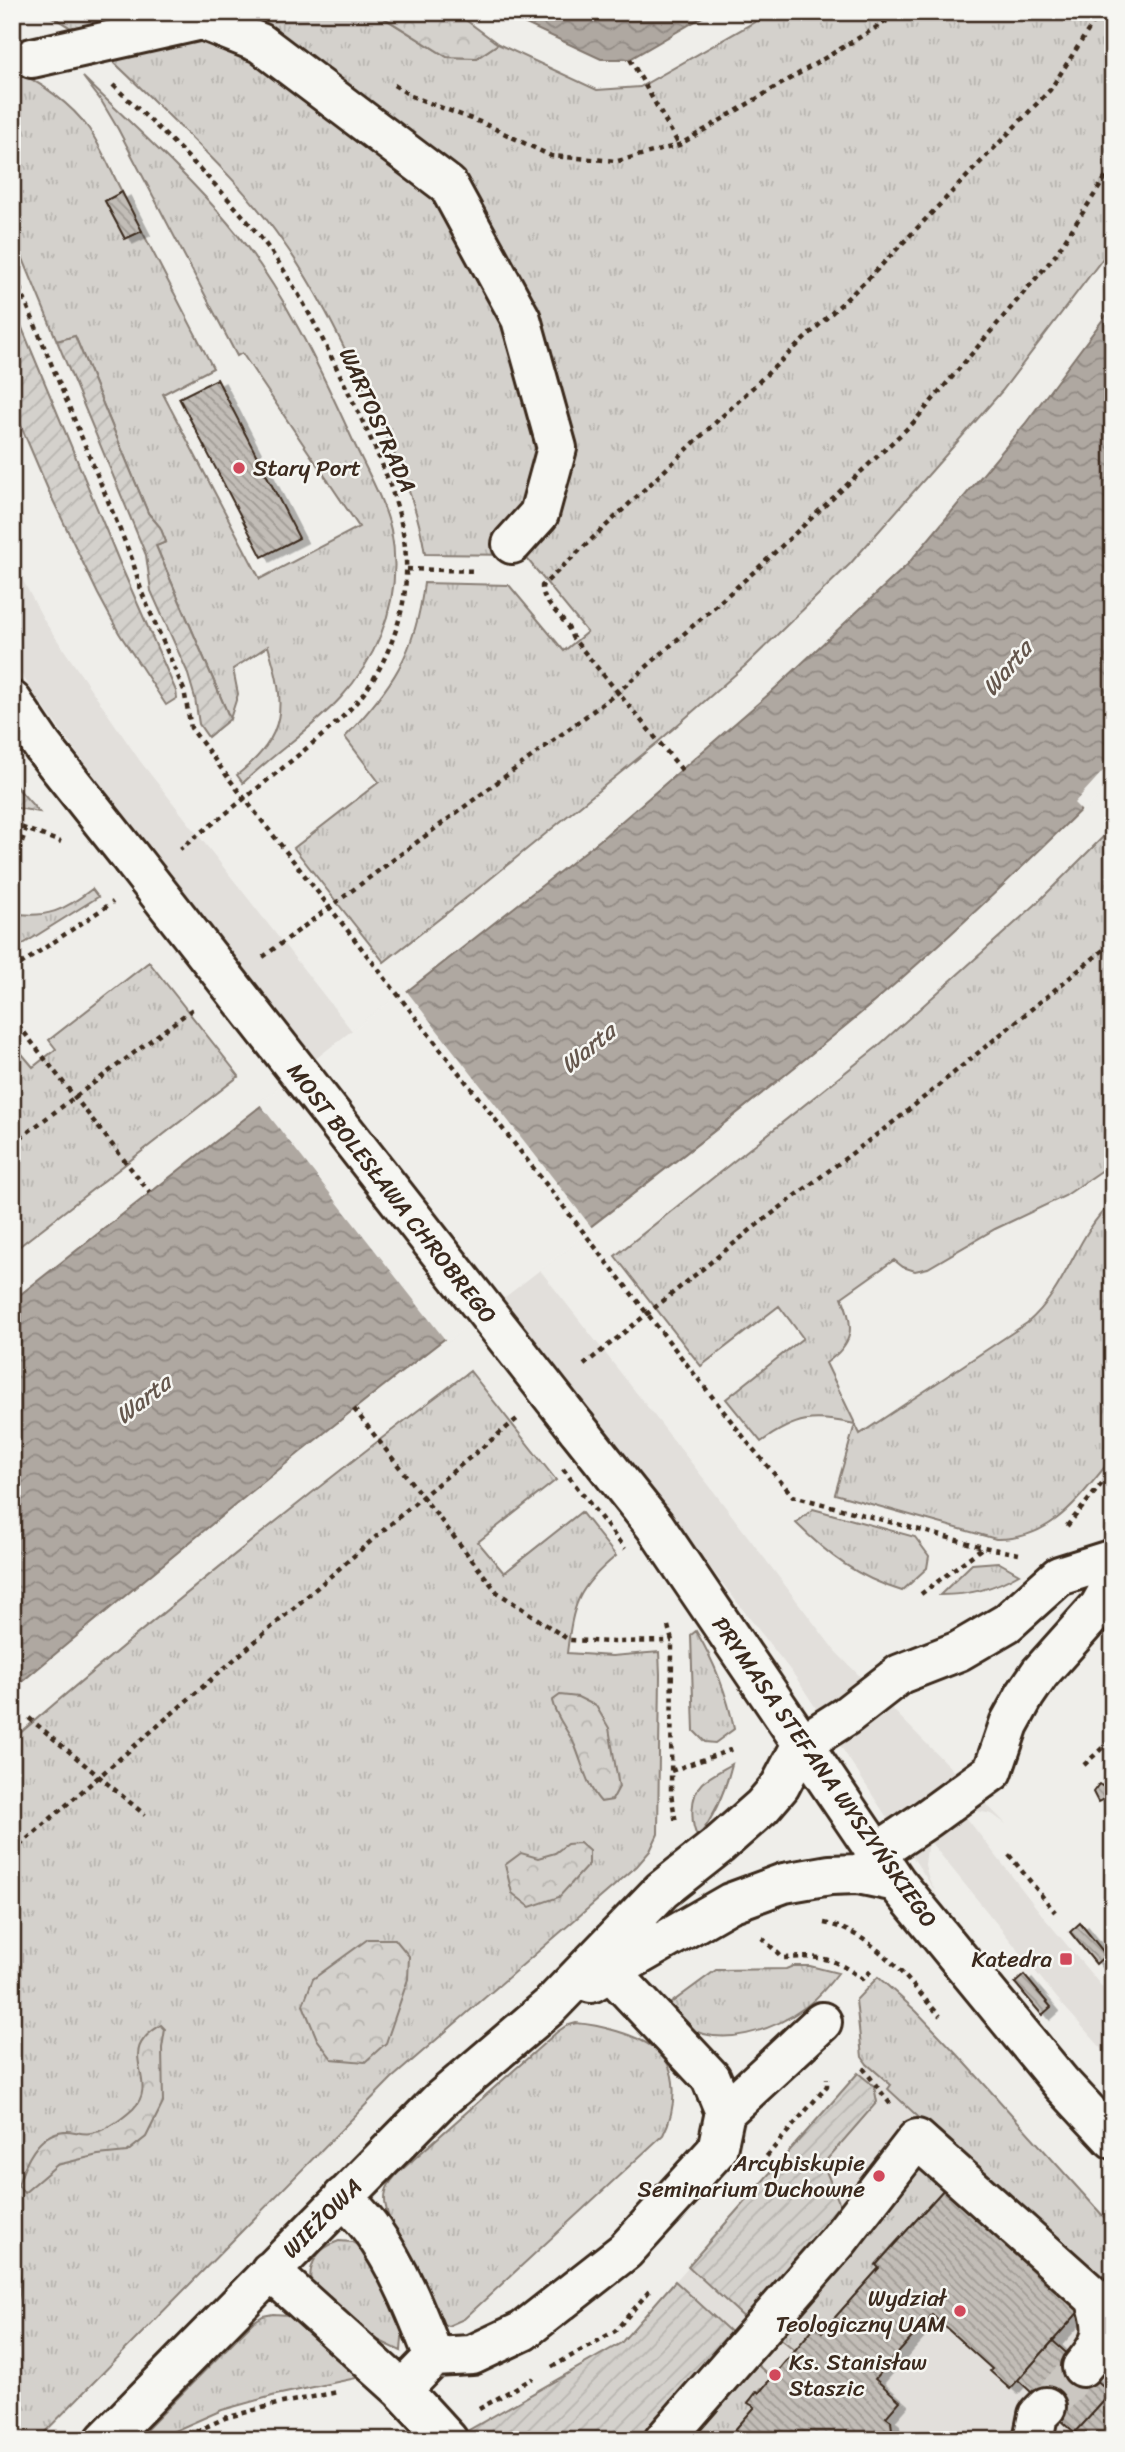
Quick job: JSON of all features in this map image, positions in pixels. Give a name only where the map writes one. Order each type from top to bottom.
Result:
[{"type":"street","points":[[32,58],[202,20],[260,43],[449,185],[521,318],[557,448],[539,514],[512,544]]},
{"type":"street","name":"MOST BOLESŁAWA CHROBREGO","points":[[12,701],[43,747],[655,1526]]},
{"type":"street","name":"PRYMASA STEFANA WYSZYŃSKIEGO","points":[[655,1526],[886,1868],[1060,2083],[1113,2139]]},
{"type":"street","points":[[802,1744],[846,1716],[900,1674],[959,1651],[1007,1623],[1059,1576],[1113,1559]]},
{"type":"street","points":[[886,1868],[927,1819],[993,1771],[1009,1724],[1025,1695],[1040,1673],[1099,1607],[1113,1582]]},
{"type":"street","name":"WIEŻOWA","points":[[105,2440],[439,2101],[549,2007],[662,1890],[762,1807],[780,1786],[802,1744]]},
{"type":"street","name":"WIEŻOWA","points":[[549,2007],[730,1903],[784,1883],[886,1868]]},
{"type":"street","points":[[402,2390],[434,2357],[472,2355],[523,2331],[625,2251],[717,2150],[725,2112],[711,2078],[611,1972]]},
{"type":"street","points":[[725,2112],[822,2022]]},
{"type":"street","points":[[664,2440],[838,2241],[917,2138],[1095,2298],[1103,2322],[1097,2360]]},
{"type":"street","points":[[343,2197],[372,2229],[398,2274],[420,2319],[434,2357]]},
{"type":"street","points":[[270,2271],[402,2390],[448,2440]]},
{"type":"path","points":[[389,82],[411,96],[485,124],[551,156],[618,161],[679,145],[902,12]]},
{"type":"path","points":[[682,770],[617,693],[542,594],[542,586],[871,276],[1050,90],[1100,12]]},
{"type":"path","name":"WARTOSTRADA","points":[[76,48],[207,176],[283,269],[322,337],[385,468],[405,536],[407,569],[403,607],[391,644],[376,675],[358,701],[338,722],[179,850]]},
{"type":"path","points":[[630,59],[679,145]]},
{"type":"path","points":[[252,965],[617,693],[756,570],[913,423],[1054,257],[1113,166]]},
{"type":"path","points":[[12,269],[132,559],[142,593],[184,690],[191,728],[753,1449],[793,1496],[983,1547],[1022,1554]]},
{"type":"path","points":[[407,569],[477,571]]},
{"type":"path","points":[[12,824],[26,830],[12,870]]},
{"type":"path","points":[[12,971],[116,899]]},
{"type":"path","points":[[12,1144],[197,1006]]},
{"type":"path","points":[[12,1017],[150,1192]]},
{"type":"path","points":[[354,1409],[497,1592],[569,1640],[672,1640]]},
{"type":"path","points":[[1062,1532],[1113,1470]]},
{"type":"path","points":[[921,1594],[983,1547]]},
{"type":"path","points":[[666,1619],[672,1640],[671,1794],[677,1832]]},
{"type":"path","points":[[29,1718],[145,1815]]},
{"type":"path","points":[[1084,1765],[1113,1738]]},
{"type":"path","points":[[671,1771],[733,1749]]},
{"type":"path","points":[[1009,1855],[1055,1912]]},
{"type":"path","points":[[819,1922],[841,1926],[873,1943],[940,2016]]},
{"type":"path","points":[[783,1958],[824,1958],[843,1964],[862,1979],[870,1970]]},
{"type":"path","points":[[178,2440],[225,2418],[276,2404],[349,2390]]},
{"type":"shaded area","points":[[12,560],[45,622],[140,761],[708,1484],[835,1651],[1006,1824],[992,1814],[962,1812],[1046,1920],[1113,2000],[1113,2061],[1061,2003],[928,1839],[925,1865],[936,1893],[797,1679],[103,789],[12,660]]},
{"type":"shaded area","name":"Arcybiskupie Seminarium Duchowne","points":[[867,2064],[1113,2285],[1113,2440],[450,2440],[621,2343]]},
{"type":"green space","points":[[43,12],[374,12],[447,57],[477,58],[498,44],[597,90],[640,87],[772,12],[1113,12],[1113,245],[1002,391],[850,564],[746,665],[658,742],[384,962],[294,848],[379,782],[345,737],[376,702],[399,668],[415,629],[424,583],[509,585],[564,651],[587,632],[524,555],[425,554],[411,496],[389,441],[331,321],[283,242],[224,170],[131,79],[76,31]]},
{"type":"green space","points":[[375,12],[455,12],[498,44],[477,58],[447,57]]},
{"type":"green space","points":[[12,70],[55,95],[74,111],[89,129],[122,192],[105,201],[125,239],[142,231],[213,368],[163,394],[260,579],[359,527],[242,353],[237,356],[118,129],[83,77],[211,204],[266,274],[313,357],[388,519],[394,556],[392,596],[381,634],[369,660],[321,717],[243,783],[237,775],[266,746],[278,717],[278,685],[268,646],[233,669],[238,694],[230,719],[156,546],[166,542],[160,527],[148,513],[75,336],[57,341],[12,232]]},
{"type":"green space","points":[[12,304],[176,691],[177,698],[166,705],[119,633],[98,594],[50,494],[12,405]]},
{"type":"green space","points":[[75,336],[148,513],[160,527],[166,542],[156,546],[230,719],[208,737],[199,724],[187,671],[151,591],[146,555],[57,341]]},
{"type":"green space","points":[[12,783],[14,784],[39,812],[12,807]]},
{"type":"green space","points":[[1113,827],[1113,1163],[1065,1196],[995,1229],[928,1268],[915,1271],[894,1260],[842,1297],[849,1318],[849,1334],[842,1349],[826,1363],[860,1434],[1027,1323],[1053,1294],[1089,1231],[1113,1201],[1113,1457],[1064,1513],[1034,1532],[1016,1537],[996,1539],[835,1494],[855,1424],[805,1420],[785,1427],[761,1442],[726,1399],[803,1338],[779,1306],[701,1366],[615,1256],[877,1047],[1035,905]]},
{"type":"green space","points":[[92,889],[98,897],[12,951],[12,913],[46,914],[64,907]]},
{"type":"green space","points":[[149,962],[239,1076],[12,1252],[12,1042],[33,1067],[56,1049],[49,1040]]},
{"type":"green space","points":[[470,1371],[556,1480],[478,1542],[504,1573],[581,1512],[616,1556],[593,1578],[579,1598],[567,1653],[612,1656],[659,1652],[658,1834],[650,1851],[637,1866],[392,2078],[37,2440],[12,2440],[12,1740],[238,1552]]},
{"type":"green space","points":[[813,1509],[915,1537],[929,1556],[927,1568],[902,1591],[857,1572],[820,1546],[796,1523]]},
{"type":"green space","points":[[998,1562],[1019,1574],[981,1590],[940,1595],[972,1564]]},
{"type":"green space","points":[[696,1631],[720,1678],[734,1729],[715,1743],[705,1742],[694,1731],[691,1635]]},
{"type":"green space","points":[[560,1695],[578,1697],[596,1706],[609,1728],[619,1787],[612,1800],[601,1802],[589,1783],[575,1746],[552,1701]]},
{"type":"green space","points":[[732,1764],[719,1803],[698,1838],[692,1810],[698,1788]]},
{"type":"green space","points":[[580,1843],[589,1851],[589,1864],[559,1897],[530,1907],[512,1893],[505,1865],[521,1853],[538,1858],[555,1853],[567,1844]]},
{"type":"green space","points":[[368,1939],[395,1939],[409,1956],[408,1979],[386,2043],[365,2062],[332,2059],[317,2039],[303,2005],[313,1979]]},
{"type":"green space","points":[[793,1966],[810,1966],[838,1973],[809,2004],[792,2016],[762,2029],[730,2036],[700,2033],[683,2024],[667,2006],[716,1970],[786,1969]]},
{"type":"green space","points":[[878,1977],[916,2011],[959,2056],[1113,2227],[1113,2297],[888,2089],[891,2085],[867,2064],[862,2057],[856,2000]]},
{"type":"green space","points":[[576,2023],[627,2034],[646,2043],[663,2056],[669,2066],[674,2089],[671,2114],[663,2135],[464,2319],[448,2326],[439,2323],[431,2313],[390,2222],[385,2199],[387,2188],[397,2174],[557,2032]]},
{"type":"green space","points":[[161,2025],[165,2029],[162,2048],[163,2103],[146,2137],[127,2152],[98,2155],[57,2165],[24,2193],[18,2185],[24,2168],[46,2138],[64,2131],[97,2132],[114,2124],[133,2109],[140,2100],[142,2091],[139,2047],[148,2035]]},
{"type":"green space","points":[[858,2073],[874,2086],[877,2102],[823,2164],[841,2207],[749,2322],[688,2266]]},
{"type":"green space","points":[[921,2167],[945,2188],[876,2264],[879,2268],[822,2332],[816,2326],[796,2351],[775,2334]]},
{"type":"green space","points":[[339,2241],[352,2242],[370,2253],[403,2325],[401,2351],[341,2319],[316,2294],[311,2281],[314,2261],[322,2250]]},
{"type":"green space","points":[[12,2256],[20,2285],[12,2314]]},
{"type":"green space","points":[[675,2281],[735,2336],[648,2440],[468,2440],[462,2434],[621,2343]]},
{"type":"green space","points":[[273,2314],[289,2315],[302,2321],[361,2377],[276,2395],[222,2410],[154,2440],[136,2440],[253,2322]]},
{"type":"green space","points":[[753,2361],[772,2378],[748,2402],[755,2407],[726,2440],[685,2440]]},
{"type":"water","points":[[506,12],[711,12],[630,59],[601,59],[515,19]]},
{"type":"water","name":"Warta","points":[[1113,306],[1113,778],[954,931],[855,1018],[732,1117],[313,1442],[12,1690],[12,1301],[600,840],[769,694],[907,565],[1025,424]]},
{"type":"pier","points":[[1113,760],[1113,781],[1083,812],[1074,803]]},
{"type":"pier","points":[[405,989],[593,1229],[447,1342],[259,1103]]},
{"type":"building","points":[[122,192],[142,231],[125,239],[105,201]]},
{"type":"building","name":"Stary Port","points":[[217,379],[299,538],[262,557],[179,398]]},
{"type":"building","points":[[1113,1776],[1113,1812],[1104,1799],[1098,1802],[1093,1792],[1099,1784],[1102,1786]]},
{"type":"building","points":[[1080,1923],[1106,1955],[1096,1964],[1070,1932]]},
{"type":"building","points":[[1024,1975],[1051,2007],[1042,2015],[1015,1983]]},
{"type":"building","name":"Wydział Teologiczny UAM","points":[[945,2188],[1083,2307],[1010,2389],[990,2371],[992,2369],[932,2315],[875,2379],[900,2401],[886,2417],[891,2421],[893,2440],[726,2440],[755,2407],[748,2403],[757,2391],[759,2393],[816,2325],[822,2332],[879,2268],[876,2265]]},
{"type":"building","points":[[1053,2341],[1111,2393],[1075,2433],[1018,2380]]},
{"type":"building","points":[[1113,2391],[1113,2440],[1069,2440],[1075,2433]]},
{"type":"tunnel","points":[[1046,2407],[1082,2367]]},
{"type":"place","name":"Stary Port","points":[[239,468]]},
{"type":"place","name":"Katedra","points":[[1066,1959]]},
{"type":"place","name":"Arcybiskupie Seminarium Duchowne","points":[[879,2176]]},
{"type":"place","name":"Wydział Teologiczny UAM","points":[[960,2311]]},
{"type":"place","name":"Ks. Stanisław Staszic","points":[[775,2375]]}]
